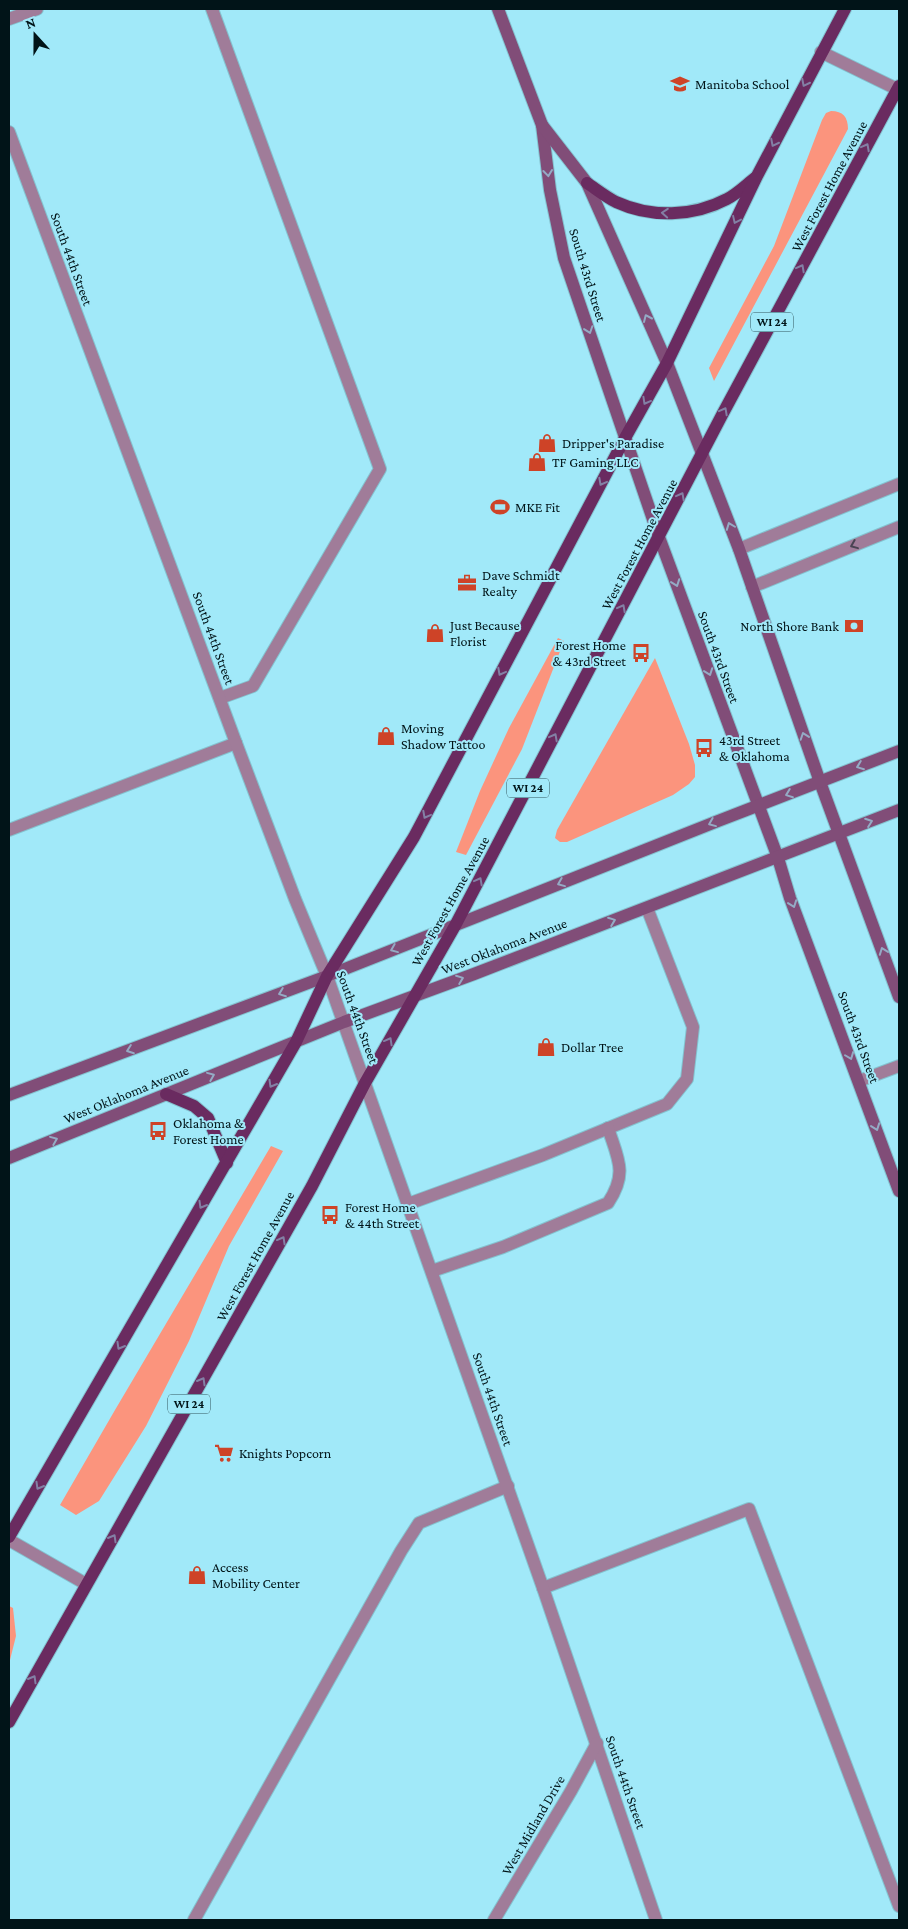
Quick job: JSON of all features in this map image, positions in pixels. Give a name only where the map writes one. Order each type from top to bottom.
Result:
[{"type":"main road","name":"South 43rd Street","points":[[498,9],[542,125],[550,190],[564,258],[624,438],[778,858],[790,898],[899,1191]]},
{"type":"main road","points":[[9,1539],[296,1042],[327,976],[414,837],[624,438],[667,363],[756,176],[845,9]]},
{"type":"main road","name":"West Forest Home Avenue","points":[[9,1722],[307,1194],[365,1084],[456,924],[702,454],[899,88]]},
{"type":"main road","name":"South 43rd Street","points":[[542,125],[587,183],[667,363],[739,549],[820,782],[899,997]]},
{"type":"main road","points":[[587,183],[615,202],[639,210],[670,214],[698,210],[728,199],[756,176]]},
{"type":"main road","points":[[9,1095],[327,976],[899,751]]},
{"type":"main road","name":"West Oklahoma Avenue","points":[[9,1158],[344,1022],[778,858],[899,810]]},
{"type":"main road","points":[[166,1094],[194,1106],[208,1118],[227,1163]]},
{"type":"street","points":[[9,19],[37,9]]},
{"type":"street","points":[[212,9],[380,469],[253,686],[220,698]]},
{"type":"street","points":[[821,52],[899,88]]},
{"type":"street","name":"South 44th Street","points":[[9,132],[236,743],[344,1022],[508,1486],[656,1920]]},
{"type":"street","points":[[739,549],[899,484]]},
{"type":"street","points":[[752,587],[899,527]]},
{"type":"street","points":[[9,830],[236,743]]},
{"type":"street","points":[[408,1204],[543,1156],[666,1104],[687,1079],[693,1027],[647,908]]},
{"type":"street","points":[[859,1081],[899,1066]]},
{"type":"street","points":[[432,1271],[503,1247],[608,1203],[618,1188],[620,1165],[608,1128]]},
{"type":"street","points":[[194,1920],[401,1550],[419,1523],[508,1486]]},
{"type":"street","points":[[543,1588],[750,1509],[899,1906]]},
{"type":"street","points":[[9,1539],[86,1584]]},
{"type":"street","name":"West Midland Drive","points":[[494,1920],[571,1791],[597,1743]]},
{"type":"shaded area","points":[[831,111],[839,112],[844,116],[848,129],[714,381],[709,368],[774,246],[822,120],[826,113]]},
{"type":"shaded area","points":[[558,638],[564,641],[522,749],[466,855],[456,852],[480,791],[509,728]]},
{"type":"shaded area","points":[[655,658],[689,744],[695,765],[695,777],[689,784],[673,795],[567,842],[560,842],[555,838],[557,830]]},
{"type":"shaded area","points":[[271,1146],[283,1151],[229,1246],[189,1341],[146,1426],[99,1501],[76,1515],[60,1505]]},
{"type":"shaded area","points":[[9,1606],[13,1608],[16,1636],[9,1664]]},
{"type":"place","name":"Manitoba School","points":[[680,84]]},
{"type":"place","name":"Dripper's Paradise","points":[[547,443]]},
{"type":"place","name":"TF Gaming LLC","points":[[537,462]]},
{"type":"place","name":"MKE Fit","points":[[500,507]]},
{"type":"place","name":"Dave Schmidt Realty","points":[[467,583]]},
{"type":"place","name":"North Shore Bank","points":[[854,626]]},
{"type":"place","name":"Just Because Florist","points":[[435,633]]},
{"type":"place","name":"Forest Home & 43rd Street","points":[[641,653]]},
{"type":"place","name":"Moving Shadow Tattoo","points":[[386,736]]},
{"type":"place","name":"43rd Street & Oklahoma","points":[[704,748]]},
{"type":"place","name":"Dollar Tree","points":[[546,1047]]},
{"type":"place","name":"Oklahoma & Forest Home","points":[[158,1131]]},
{"type":"place","name":"Forest Home & 44th Street","points":[[330,1215]]},
{"type":"place","name":"Knights Popcorn","points":[[224,1453]]},
{"type":"place","name":"Access Mobility Center","points":[[197,1575]]}]
